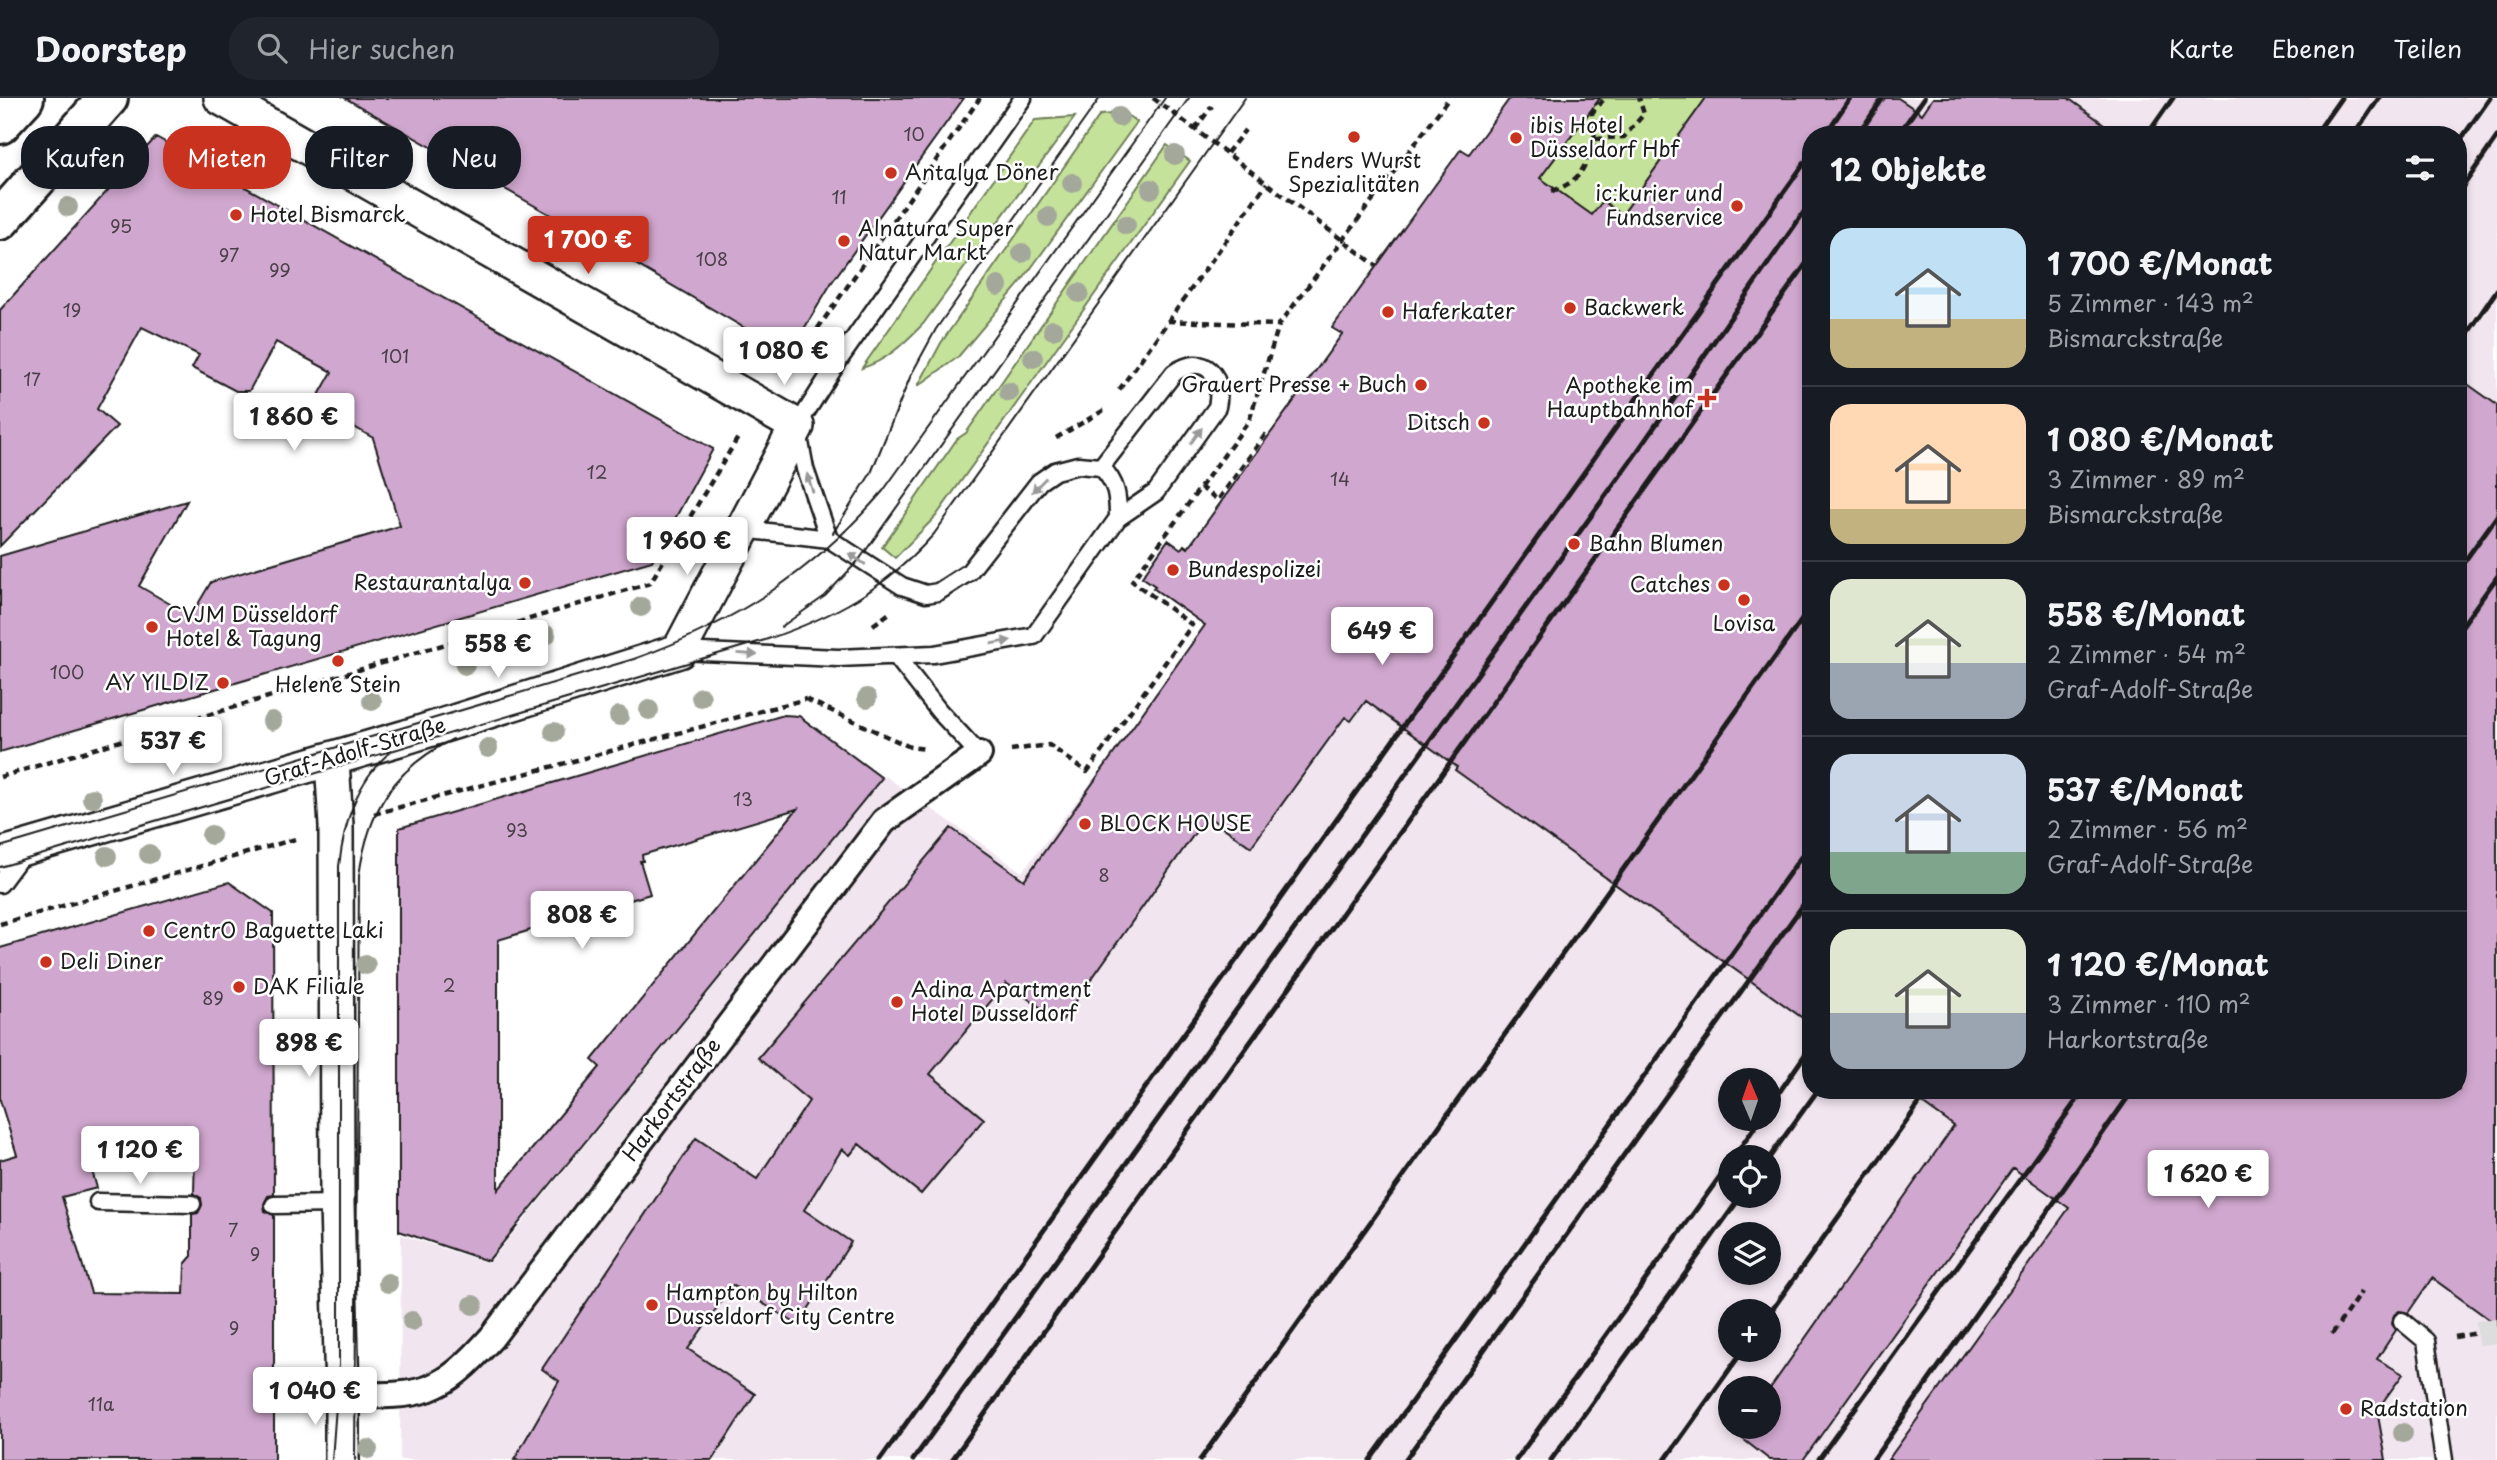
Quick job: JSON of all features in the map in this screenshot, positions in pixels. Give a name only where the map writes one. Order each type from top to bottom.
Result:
[{"type":"main road","points":[[0,124],[24,98]]},
{"type":"main road","points":[[0,220],[108,98]]},
{"type":"street","points":[[220,98],[797,426],[679,651]]},
{"type":"street","name":"Graf-Adolf-Straße","points":[[10,848],[332,760],[679,651]]},
{"type":"street","name":"Harkortstraße","points":[[342,1395],[416,1394],[442,1384],[469,1363],[492,1337],[884,821],[979,754]]},
{"type":"street","points":[[332,760],[336,826],[341,1460]]},
{"type":"lane","points":[[829,539],[805,469],[797,426],[841,356],[1023,98]]},
{"type":"lane","points":[[679,651],[838,658],[896,656],[934,654],[1034,636],[1118,518],[1156,492],[1217,407],[1220,395],[1211,369],[1198,364],[1185,365],[1174,373],[1101,467]]},
{"type":"lane","points":[[743,529],[829,539],[902,586],[926,594],[938,592],[969,572],[1040,482],[1055,471],[1078,465],[1101,467],[1112,478],[1118,492],[1118,518]]},
{"type":"lane","points":[[896,656],[939,711],[979,754]]},
{"type":"lane","name":"Graf-Adolf-Straße","points":[[0,884],[10,848]]},
{"type":"lane","points":[[98,1202],[192,1204]]},
{"type":"lane","points":[[274,1205],[337,1204]]},
{"type":"lane","points":[[2402,1321],[2426,1341],[2444,1460]]},
{"type":"path","points":[[0,776],[650,583],[775,373],[799,355],[980,98]]},
{"type":"path","points":[[1153,98],[1377,265]]},
{"type":"path","points":[[392,807],[806,699],[910,747],[979,754],[1049,745],[1087,772],[1192,625],[1132,581],[1249,421],[1279,325],[1449,98]]},
{"type":"path","points":[[1552,191],[1572,184],[1586,164],[1595,139],[1592,113],[1605,98]]},
{"type":"path","points":[[1595,139],[1624,137],[1644,114],[1639,98]]},
{"type":"path","points":[[1195,129],[1212,106]]},
{"type":"path","points":[[1227,153],[1245,130]]},
{"type":"path","points":[[1050,441],[1105,410],[1267,183]]},
{"type":"path","points":[[1168,321],[1279,325]]},
{"type":"path","points":[[1200,487],[1218,500],[1265,435],[1268,437]]},
{"type":"path","points":[[806,699],[811,691]]},
{"type":"path","points":[[0,924],[286,842]]},
{"type":"path","points":[[2332,1334],[2361,1292]]},
{"type":"shaded area","points":[[1806,98],[2497,98],[2497,1460],[400,1460],[401,1235],[489,1263],[885,776],[1022,872],[1116,750],[1251,847],[1345,717],[1352,721]]},
{"type":"green space","points":[[1600,98],[1706,98],[1622,215],[1603,201],[1592,215],[1540,178]]},
{"type":"green space","points":[[1124,113],[1137,122],[1021,282],[958,357],[918,386],[941,343],[1100,115]]},
{"type":"green space","points":[[1075,117],[923,324],[888,356],[862,368],[1035,120]]},
{"type":"green space","points":[[1167,145],[1190,161],[936,516],[895,558],[882,547],[957,439],[966,433]]},
{"type":"building","points":[[345,98],[964,98],[832,282],[789,354],[505,189],[521,189],[521,126],[427,126],[427,145],[413,137],[413,126],[394,126]]},
{"type":"building","points":[[1510,98],[1600,98],[1540,178],[1592,215],[1603,201],[1622,215],[1706,98],[1898,98],[1922,114],[1933,98],[2068,98],[2107,126],[1802,126],[1802,1018],[1455,770],[1457,767],[1366,701],[1351,721],[1345,717],[1251,847],[1207,816],[1061,1022],[1006,983],[930,1074],[984,1119],[921,1194],[859,1144],[850,1155],[842,1149],[804,1210],[851,1242],[798,1325],[733,1285],[688,1349],[755,1394],[712,1460],[514,1460],[559,1381],[542,1369],[696,1138],[757,1179],[809,1101],[758,1058],[951,828],[1024,880],[1205,625],[1142,577],[1168,540],[1181,549],[1184,545],[1188,548],[1342,334],[1332,328],[1461,149],[1469,154]]},
{"type":"building","points":[[156,137],[163,141],[163,189],[249,189],[713,449],[652,561],[0,752],[0,556],[187,501],[139,586],[191,616],[211,582],[400,526],[373,438],[314,404],[332,372],[276,342],[249,391],[236,391],[192,368],[199,355],[142,327],[97,409],[117,426],[0,546],[0,310],[109,189],[149,189],[149,145]]},
{"type":"building","points":[[2467,384],[2497,405],[2497,1325],[2432,1278],[2408,1313],[2399,1311],[2394,1315],[2392,1324],[2396,1330],[2377,1359],[2403,1374],[2377,1410],[2386,1460],[1888,1460],[2069,1208],[2013,1168],[1803,1460],[1770,1460],[1743,1439],[1781,1439],[1781,1376],[1779,1376],[1954,1126],[1916,1099],[2467,1099]]},
{"type":"building","points":[[784,715],[799,716],[882,778],[488,1261],[399,1231],[399,828]],"holes":[[[797,809],[592,1060],[600,1067],[498,1190],[498,940],[650,894],[640,861],[643,861],[642,855]]]},
{"type":"building","points":[[229,882],[273,913],[274,1195],[268,1196],[264,1204],[265,1211],[274,1215],[274,1460],[0,1460],[0,1160],[17,1155],[0,1100],[0,948]],"holes":[[[86,1150],[195,1151],[194,1194],[201,1198],[202,1205],[198,1213],[192,1214],[192,1256],[185,1264],[184,1294],[91,1293],[62,1197],[97,1188]]]},
{"type":"tunnel","points":[[2477,1333],[2497,1331]]},
{"type":"tram line","points":[[833,533],[871,473],[911,375],[936,329],[1100,98]]},
{"type":"tram line","points":[[0,847],[634,659],[706,629],[770,592],[828,547],[883,491],[1165,98]]},
{"type":"tram line","points":[[781,627],[825,596],[859,560],[1189,98]]},
{"type":"tram line","points":[[0,867],[765,640],[814,621],[857,599],[896,571],[934,534],[1245,98]]},
{"type":"tram line","points":[[355,1460],[359,876],[369,831],[387,794],[414,764],[453,739]]},
{"type":"tram line","points":[[332,1460],[339,1365],[339,866],[348,819],[360,790],[368,776],[390,752]]},
{"type":"railway","points":[[1831,126],[1850,98]]},
{"type":"railway","points":[[1864,126],[1883,98]]},
{"type":"railway","points":[[1904,126],[1924,98]]},
{"type":"railway","points":[[2153,126],[2173,98]]},
{"type":"railway","points":[[2321,126],[2341,98]]},
{"type":"railway","points":[[2360,126],[2379,98]]},
{"type":"railway","points":[[2467,131],[2490,98]]},
{"type":"railway","points":[[2467,180],[2497,137]]},
{"type":"railway","points":[[880,1460],[1802,167]]},
{"type":"railway","points":[[913,1460],[1637,452],[1802,215]]},
{"type":"railway","points":[[952,1460],[1802,270]]},
{"type":"railway","points":[[2467,334],[2497,290]]},
{"type":"railway","points":[[2467,558],[2497,516]]},
{"type":"railway","points":[[2467,619],[2497,577]]},
{"type":"railway","points":[[1200,1460],[1802,620]]},
{"type":"railway","points":[[1370,1460],[1802,856]]},
{"type":"railway","points":[[1405,1460],[1802,907]]},
{"type":"railway","points":[[1782,1088],[1802,1059]]},
{"type":"railway","points":[[1778,1145],[1812,1099]]},
{"type":"railway","points":[[1780,1299],[1923,1099]]},
{"type":"railway","points":[[1818,1460],[2078,1099]]},
{"type":"railway","points":[[1873,1460],[2127,1099]]},
{"type":"railway","points":[[1742,1145],[1752,1131]]},
{"type":"railway","points":[[1516,1460],[1718,1179]]},
{"type":"railway","points":[[1551,1460],[1733,1208]]},
{"type":"railway","points":[[1665,1460],[1735,1362]]},
{"type":"place","name":"Enders Wurst Spezialitäten","points":[[1354,137]]},
{"type":"place","name":"ibis Hotel Düsseldorf Hbf","points":[[1516,138]]},
{"type":"place","name":"Antalya Döner","points":[[891,173]]},
{"type":"place","name":"ic:kurier und Fundservice","points":[[1737,206]]},
{"type":"place","name":"Hotel Bismarck","points":[[236,215]]},
{"type":"place","name":"Alnatura Super Natur Markt","points":[[844,241]]},
{"type":"place","name":"Backwerk","points":[[1570,308]]},
{"type":"place","name":"Haferkater","points":[[1388,312]]},
{"type":"place","name":"Grauert Presse + Buch","points":[[1421,385]]},
{"type":"place","name":"Apotheke im Hauptbahnhof","points":[[1707,398]]},
{"type":"place","name":"Ditsch","points":[[1484,423]]},
{"type":"place","name":"Bahn Blumen","points":[[1574,544]]},
{"type":"place","name":"Bundespolizei","points":[[1173,570]]},
{"type":"place","name":"Restaurantalya","points":[[525,583]]},
{"type":"place","name":"Catches","points":[[1724,585]]},
{"type":"place","name":"Lovisa","points":[[1744,600]]},
{"type":"place","name":"CVJM Düsseldorf Hotel & Tagung","points":[[152,627]]},
{"type":"place","name":"Helene Stein","points":[[338,661]]},
{"type":"place","name":"AY YILDIZ","points":[[223,683]]},
{"type":"place","name":"BLOCK HOUSE","points":[[1085,824]]},
{"type":"place","name":"CentrO Baguette Laki","points":[[149,931]]},
{"type":"place","name":"Deli Diner","points":[[46,962]]},
{"type":"place","name":"DAK Filiale","points":[[239,987]]},
{"type":"place","name":"Adina Apartment Hotel Dusseldorf","points":[[897,1002]]},
{"type":"place","name":"Hampton by Hilton Dusseldorf City Centre","points":[[652,1305]]},
{"type":"place","name":"Radstation","points":[[2346,1409]]}]
